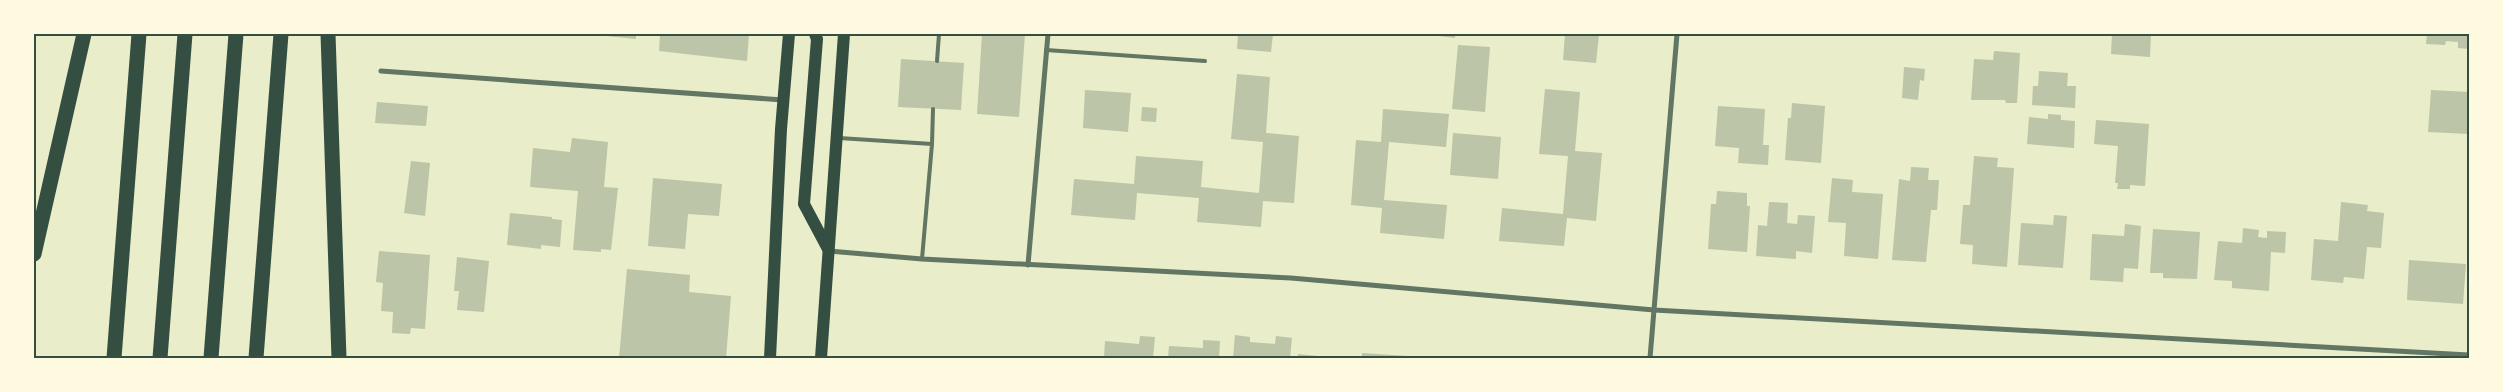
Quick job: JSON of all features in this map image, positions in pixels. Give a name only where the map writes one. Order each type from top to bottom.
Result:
[{"type":"highway","points":[[34,254],[84,34]]},
{"type":"highway","points":[[114,358],[140,34]]},
{"type":"highway","points":[[160,358],[185,34]]},
{"type":"highway","points":[[211,358],[236,34]]},
{"type":"highway","points":[[256,358],[282,34]]},
{"type":"highway","points":[[328,34],[339,358]]},
{"type":"main road","points":[[770,358],[783,100],[789,34]]},
{"type":"main road","points":[[815,34],[818,39],[804,204],[829,251]]},
{"type":"main road","points":[[821,358],[844,34]]},
{"type":"street","points":[[1028,264],[1048,34]]},
{"type":"street","points":[[1650,358],[1677,34]]},
{"type":"street","points":[[381,70],[783,100]]},
{"type":"street","points":[[829,251],[922,258],[1291,278],[1654,310],[2469,355]]},
{"type":"lane","points":[[937,61],[939,34]]},
{"type":"lane","points":[[1046,50],[1205,61]]},
{"type":"lane","points":[[922,258],[934,109]]},
{"type":"lane","points":[[837,138],[932,144]]},
{"type":"building","points":[[586,34],[636,34],[636,39]]},
{"type":"building","points":[[660,34],[749,34],[747,61],[659,51]]},
{"type":"building","points":[[982,34],[1025,34],[1019,117],[977,114]]},
{"type":"building","points":[[1238,34],[1273,34],[1271,52],[1237,49]]},
{"type":"building","points":[[1424,34],[1455,34],[1455,38]]},
{"type":"building","points":[[1565,34],[1599,34],[1596,63],[1563,60]]},
{"type":"building","points":[[2112,34],[2151,34],[2150,57],[2111,54]]},
{"type":"building","points":[[2427,34],[2469,34],[2469,49],[2458,48],[2458,42],[2446,41],[2445,45],[2426,44]]},
{"type":"building","points":[[1458,45],[1490,47],[1485,112],[1452,109]]},
{"type":"building","points":[[1994,51],[2020,53],[2017,103],[2006,103],[2005,100],[1971,100],[1974,59],[1993,60]]},
{"type":"building","points":[[901,59],[964,63],[961,110],[898,107]]},
{"type":"building","points":[[1904,67],[1925,69],[1924,81],[1920,80],[1918,100],[1902,98]]},
{"type":"building","points":[[2039,71],[2068,73],[2067,86],[2076,86],[2075,108],[2032,105],[2033,86],[2038,86]]},
{"type":"building","points":[[1237,74],[1270,77],[1266,133],[1299,136],[1294,203],[1263,201],[1261,227],[1197,222],[1199,198],[1137,193],[1135,220],[1071,215],[1074,179],[1134,184],[1136,156],[1203,161],[1201,187],[1259,193],[1263,142],[1231,139]]},
{"type":"building","points":[[1545,89],[1580,92],[1575,151],[1602,153],[1596,221],[1567,218],[1564,246],[1499,241],[1502,208],[1563,214],[1568,156],[1539,154]]},
{"type":"building","points":[[1085,90],[1131,93],[1128,132],[1083,128]]},
{"type":"building","points":[[2431,90],[2469,92],[2469,134],[2428,132]]},
{"type":"building","points":[[377,102],[428,106],[426,126],[375,123]]},
{"type":"building","points":[[1792,103],[1825,106],[1821,163],[1785,160],[1788,118],[1791,118]]},
{"type":"building","points":[[1718,106],[1765,109],[1763,145],[1769,145],[1768,165],[1738,163],[1739,148],[1715,146]]},
{"type":"building","points":[[1142,107],[1157,108],[1156,122],[1141,121]]},
{"type":"building","points":[[1383,109],[1449,114],[1446,147],[1389,142],[1384,200],[1447,205],[1444,239],[1380,233],[1382,208],[1351,205],[1356,140],[1381,142]]},
{"type":"building","points":[[2048,114],[2061,115],[2061,120],[2075,121],[2074,148],[2027,144],[2029,117],[2048,119]]},
{"type":"building","points":[[2096,120],[2149,124],[2145,186],[2130,185],[2130,189],[2117,189],[2118,183],[2115,183],[2118,146],[2094,144]]},
{"type":"building","points":[[1453,133],[1501,137],[1498,179],[1450,175]]},
{"type":"building","points":[[572,138],[608,142],[604,187],[618,188],[611,250],[601,249],[601,252],[573,250],[578,191],[530,187],[533,148],[570,152]]},
{"type":"building","points":[[1974,156],[1998,158],[1997,167],[2014,168],[2007,267],[1972,264],[1973,245],[1960,244],[1963,205],[1970,205]]},
{"type":"building","points":[[411,161],[430,163],[425,216],[404,213]]},
{"type":"building","points":[[1911,167],[1929,168],[1928,180],[1939,180],[1937,210],[1931,210],[1926,262],[1892,260],[1899,179],[1910,181]]},
{"type":"building","points":[[653,178],[722,184],[719,216],[688,214],[685,249],[648,246]]},
{"type":"building","points":[[1832,178],[1853,180],[1852,192],[1883,194],[1878,259],[1844,256],[1846,223],[1828,222]]},
{"type":"building","points":[[1717,191],[1747,193],[1747,206],[1750,206],[1747,252],[1708,249],[1711,204],[1716,204]]},
{"type":"building","points":[[1769,202],[1788,203],[1787,223],[1797,224],[1798,215],[1815,216],[1812,253],[1796,251],[1796,259],[1756,256],[1758,225],[1767,226]]},
{"type":"building","points":[[2341,202],[2368,205],[2367,211],[2384,213],[2381,248],[2367,247],[2364,279],[2344,277],[2343,283],[2311,280],[2314,239],[2338,241]]},
{"type":"building","points":[[510,213],[552,217],[552,219],[562,220],[560,247],[541,245],[541,249],[507,245]]},
{"type":"building","points":[[2054,215],[2067,216],[2063,268],[2018,265],[2021,223],[2053,225]]},
{"type":"building","points":[[2125,224],[2141,226],[2138,269],[2124,268],[2123,282],[2090,280],[2092,234],[2124,236]]},
{"type":"building","points":[[2243,228],[2259,230],[2258,237],[2267,238],[2267,231],[2286,232],[2285,253],[2271,252],[2269,291],[2232,288],[2232,281],[2214,280],[2218,241],[2242,243]]},
{"type":"building","points":[[2153,229],[2200,232],[2197,279],[2163,278],[2163,273],[2150,273]]},
{"type":"building","points":[[379,251],[430,255],[425,329],[411,328],[410,334],[392,333],[393,312],[381,311],[383,283],[376,282]]},
{"type":"building","points":[[457,257],[489,261],[484,312],[457,310],[459,291],[454,291]]},
{"type":"building","points":[[2409,260],[2466,264],[2463,304],[2407,300]]},
{"type":"building","points":[[627,269],[690,275],[689,292],[731,296],[726,358],[619,358]]},
{"type":"building","points":[[1235,335],[1250,337],[1250,342],[1275,344],[1276,336],[1292,338],[1290,358],[1233,358]]},
{"type":"building","points":[[1140,336],[1155,337],[1153,358],[1104,358],[1105,341],[1139,344]]},
{"type":"building","points":[[1203,340],[1220,341],[1219,358],[1168,358],[1169,346],[1203,348]]},
{"type":"building","points":[[1362,353],[1408,356],[1408,358],[1362,358]]},
{"type":"building","points":[[1298,354],[1318,356],[1318,358],[1298,358]]}]
